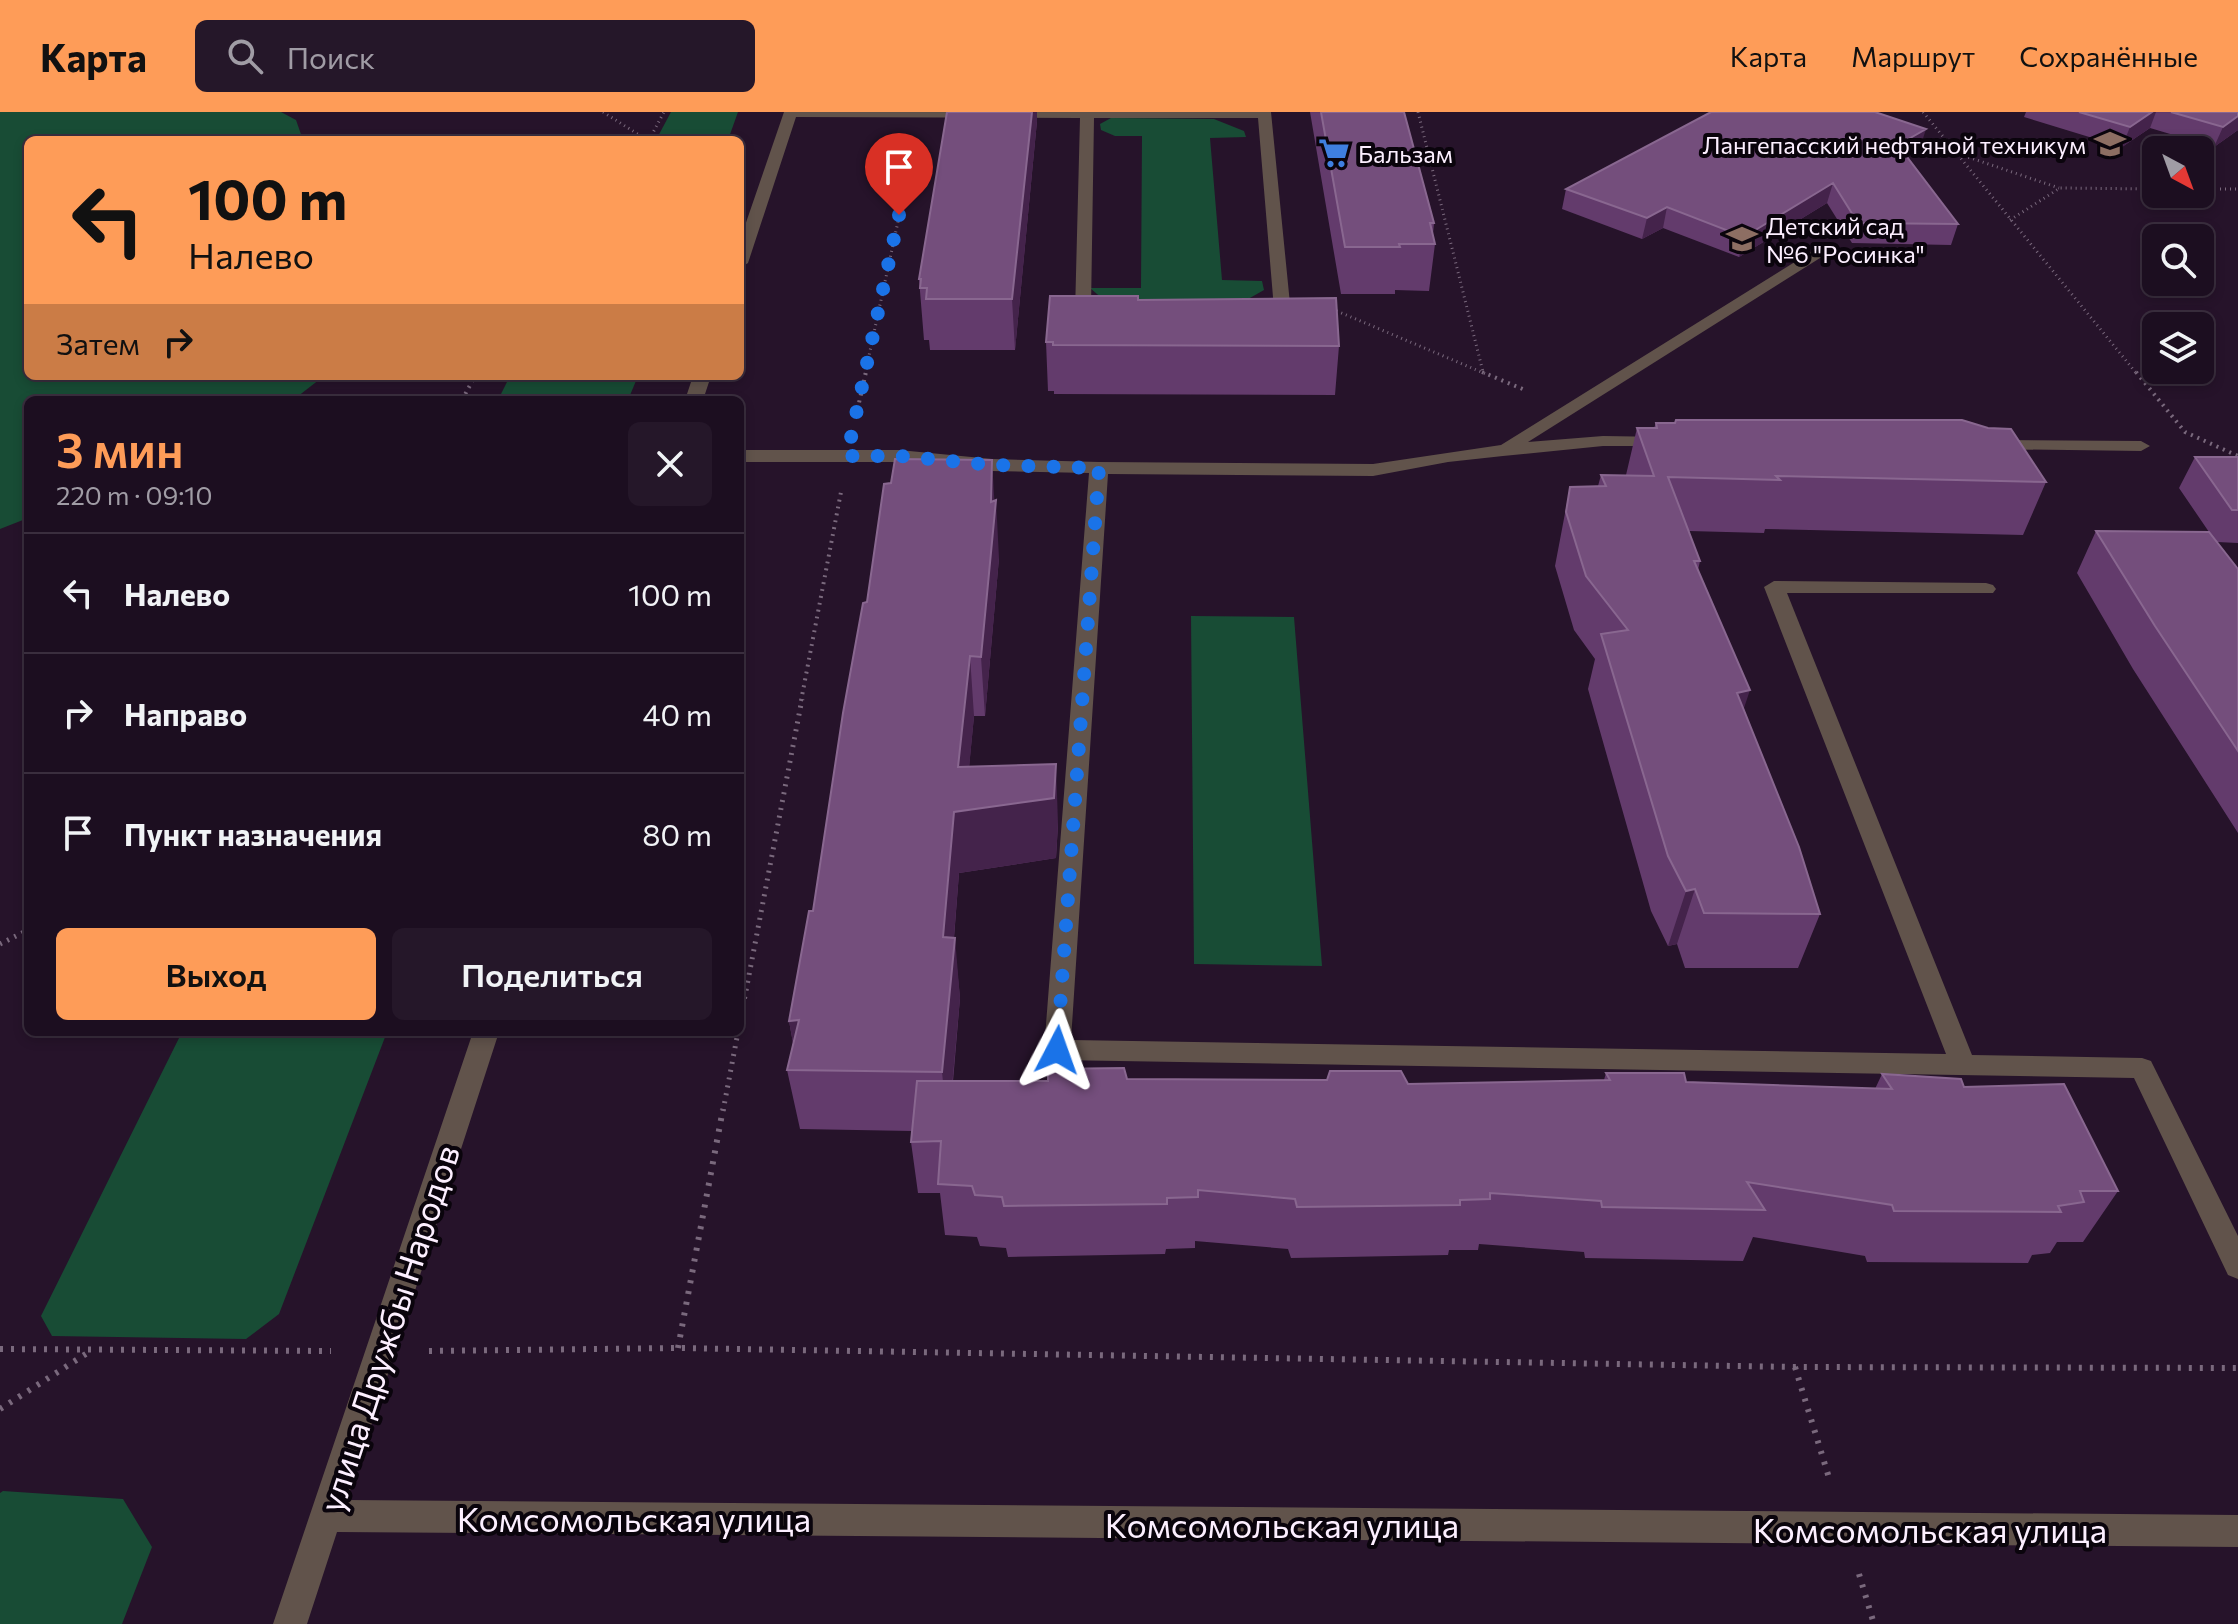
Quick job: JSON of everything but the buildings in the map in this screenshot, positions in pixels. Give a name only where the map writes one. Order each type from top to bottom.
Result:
[{"type":"street","points":[[744,251],[791,113],[1265,114],[1283,314],[1252,314]]},
{"type":"street","points":[[1087,113],[1083,313],[1114,313]]},
{"type":"street","points":[[1503,450],[1822,250]]},
{"type":"street","points":[[744,456],[899,456],[992,465],[1099,468],[1373,470],[1448,456],[1503,450],[1603,441],[1682,442]]},
{"type":"street","points":[[1967,444],[2141,446]]},
{"type":"street","points":[[1099,468],[1057,1050],[2142,1068],[2238,1266]]},
{"type":"street","points":[[1963,1065],[1774,587],[1986,589]]},
{"type":"street","name":"улица Дружбы Народов","points":[[290,1624],[485,1036]]},
{"type":"street","name":"Комсомольская улица","points":[[326,1516],[2238,1531]]},
{"type":"path","points":[[603,112],[642,136]]},
{"type":"path","points":[[650,136],[664,112]]},
{"type":"path","points":[[1418,112],[1484,373]]},
{"type":"path","points":[[1923,112],[2185,432],[2238,456]]},
{"type":"path","points":[[744,1001],[847,456],[919,113]]},
{"type":"path","points":[[1956,153],[2060,188],[2142,189]]},
{"type":"path","points":[[2010,220],[2060,188]]},
{"type":"path","points":[[2214,189],[2238,189]]},
{"type":"path","points":[[0,944],[24,932]]},
{"type":"path","points":[[678,1348],[737,1036]]},
{"type":"path","points":[[0,1349],[381,1351],[678,1348],[1763,1367],[2238,1368]]},
{"type":"path","points":[[0,1409],[93,1349]]},
{"type":"green space","points":[[0,112],[281,112],[296,120],[302,136],[24,136],[24,380],[319,380],[298,396],[24,396],[24,520],[0,529]]},
{"type":"green space","points":[[671,112],[738,112],[729,136],[658,136]]},
{"type":"green space","points":[[1111,118],[1214,119],[1244,131],[1246,137],[1210,138],[1222,280],[1262,281],[1264,290],[1234,307],[1104,300],[1090,288],[1141,288],[1142,136],[1115,136],[1101,130],[1100,124]]},
{"type":"green space","points":[[508,380],[636,380],[630,396],[500,396]]},
{"type":"green space","points":[[1191,616],[1294,617],[1322,966],[1194,964]]},
{"type":"green space","points":[[180,1036],[385,1036],[279,1314],[246,1339],[52,1336],[41,1316]]},
{"type":"green space","points":[[0,1493],[123,1499],[152,1547],[122,1624],[0,1624]]},
{"type":"place","name":"Лангепасский нефтяной техникум","points":[[2110,144]]},
{"type":"place","name":"Бальзам","points":[[1334,153]]},
{"type":"place","name":"Детский сад №6 \"Росинка\"","points":[[1742,239]]},
{"type":"route","points":[[899,215],[847,456],[899,456],[992,465],[1099,468],[1057,1050]]}]
